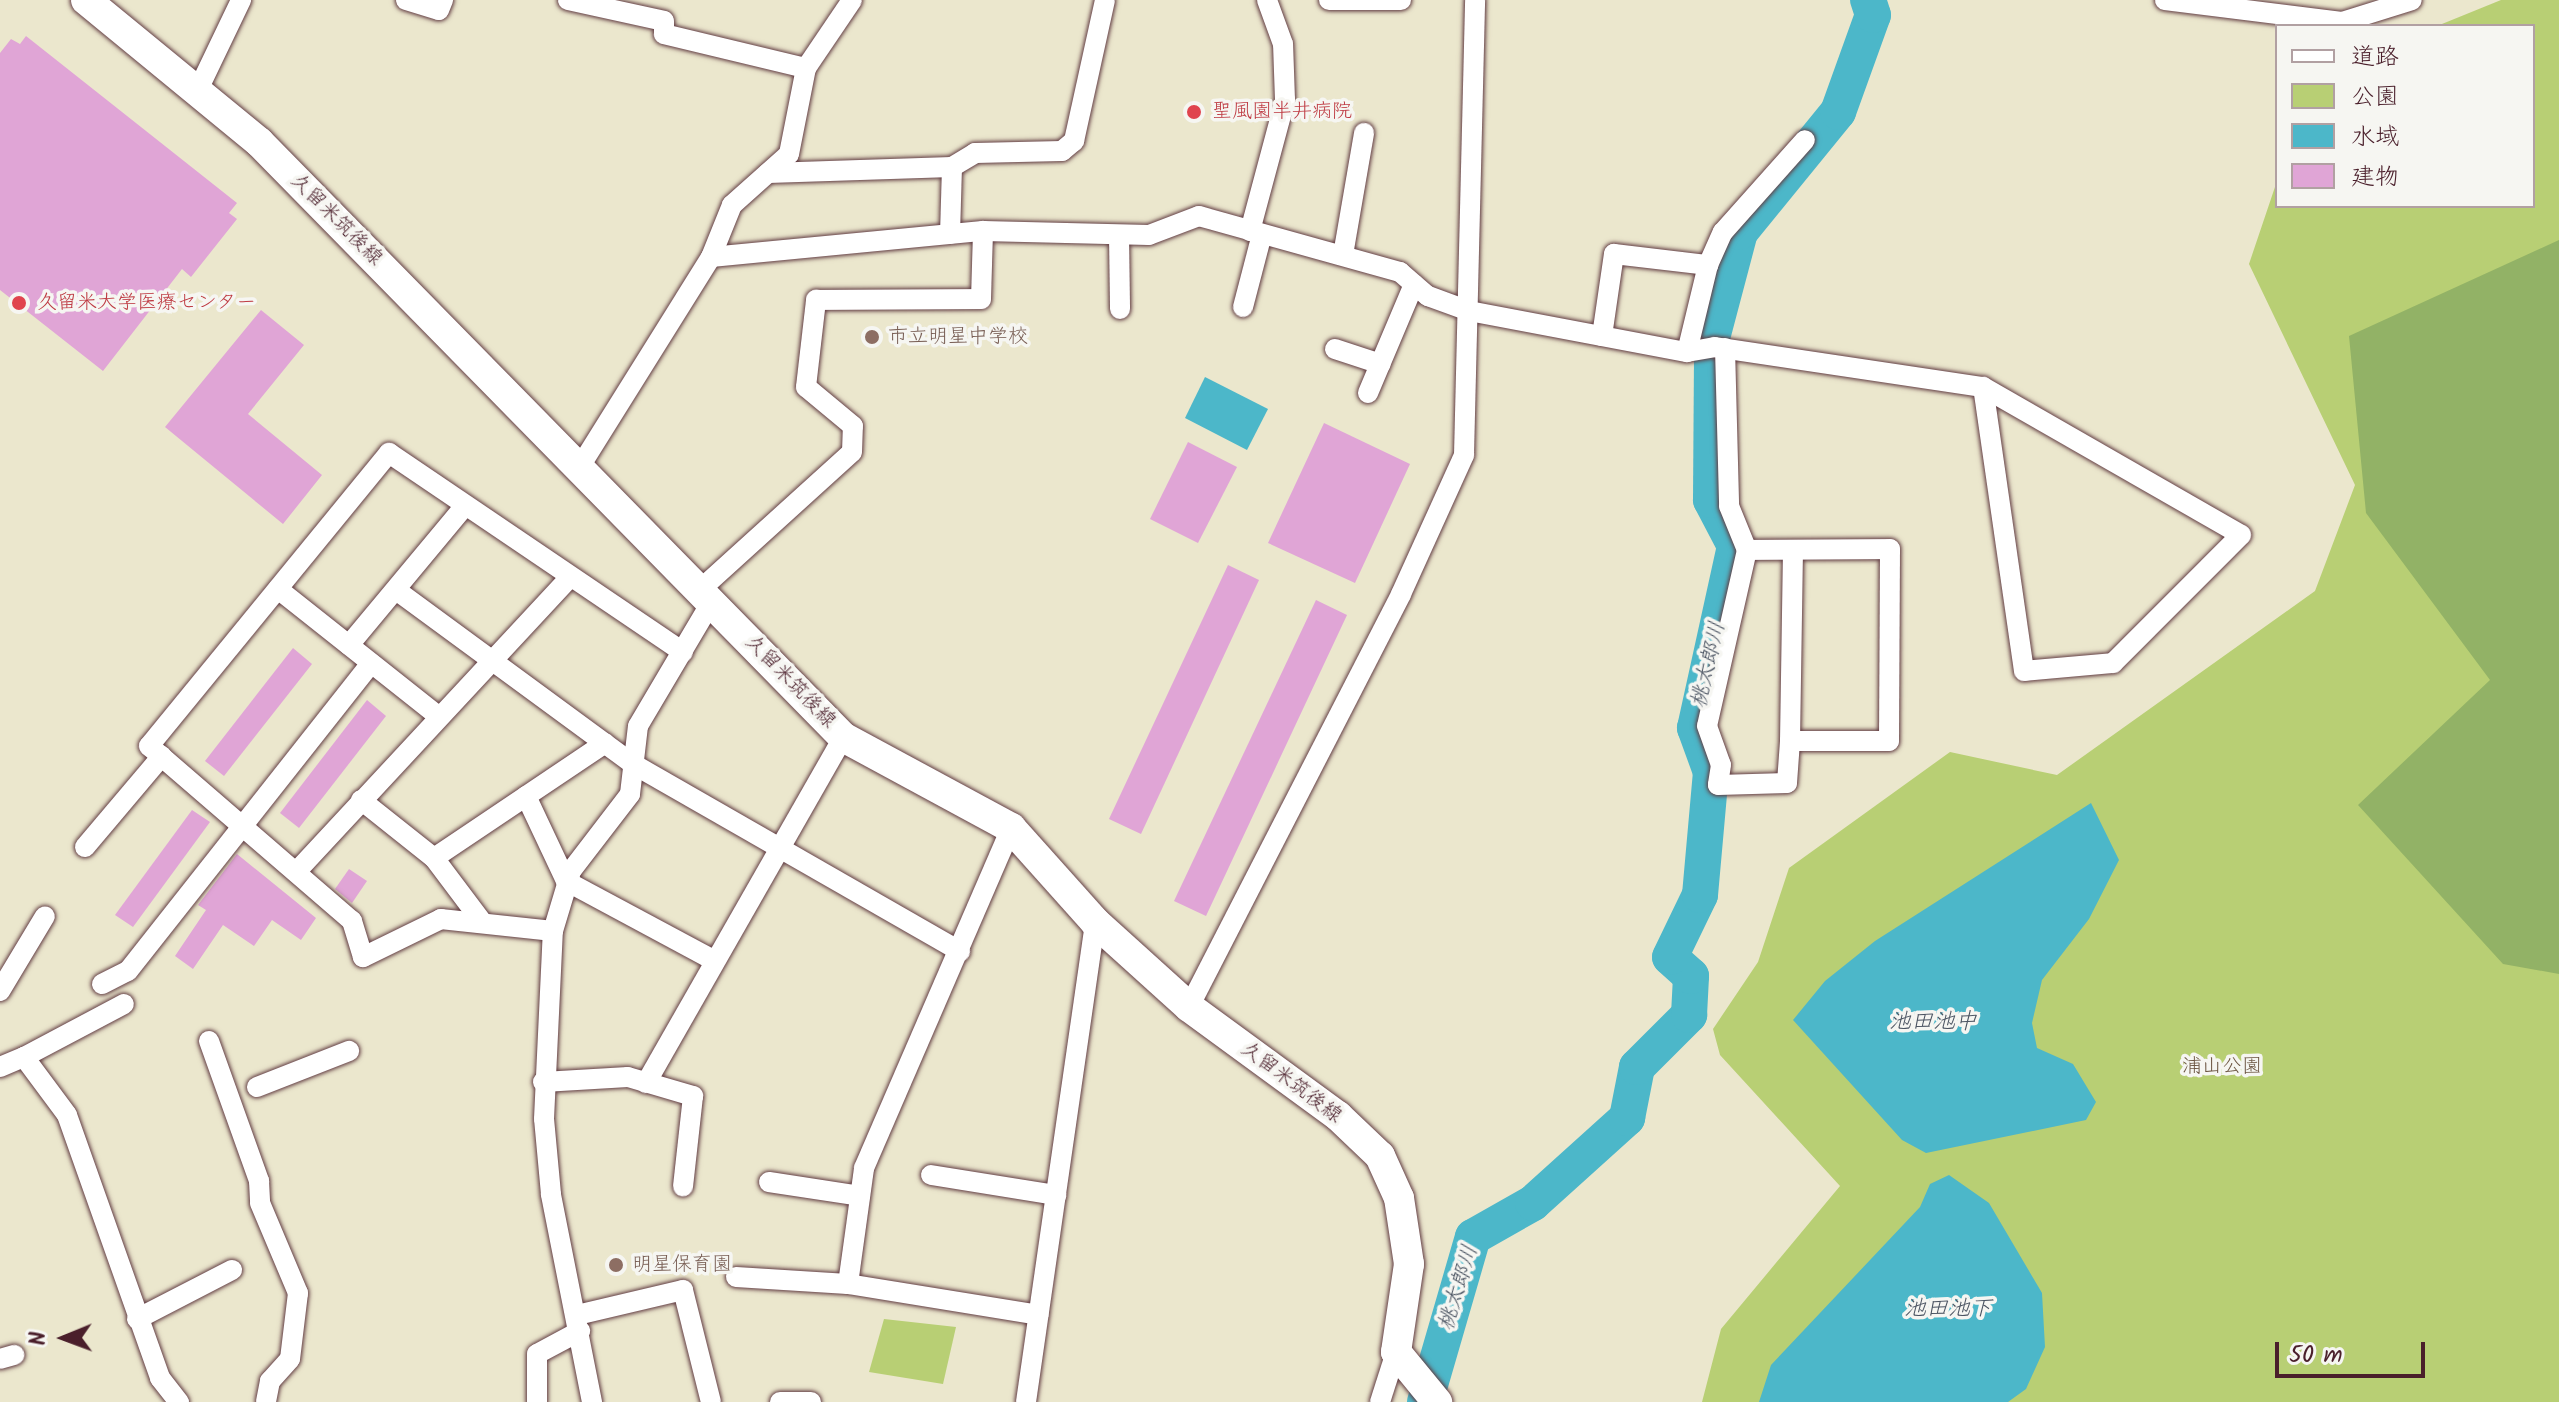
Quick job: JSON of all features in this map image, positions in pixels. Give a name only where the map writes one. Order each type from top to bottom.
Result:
[{"type":"main road","name":"久留米筑後線","points":[[86,0],[259,142],[708,594],[843,737],[1011,828],[1095,922],[1189,1007],[1338,1116],[1380,1156],[1399,1198],[1409,1264],[1396,1352]]},
{"type":"main road","points":[[1396,1352],[1437,1402]]},
{"type":"street","points":[[197,92],[241,0]]},
{"type":"street","points":[[406,0],[439,10],[443,0]]},
{"type":"street","points":[[568,0],[664,21],[664,34],[806,68]]},
{"type":"street","points":[[581,465],[711,257],[732,205],[789,154],[806,68],[852,0]]},
{"type":"street","points":[[768,173],[952,167],[975,153],[1062,151],[1074,141],[1105,0]]},
{"type":"street","points":[[1243,307],[1285,100],[1283,44],[1267,0]]},
{"type":"street","points":[[1329,0],[1401,0]]},
{"type":"street","points":[[1189,1007],[1401,594],[1464,455],[1475,0]]},
{"type":"street","points":[[2165,0],[2342,22],[2412,0]]},
{"type":"street","points":[[1343,255],[1364,133]]},
{"type":"street","points":[[1687,352],[1708,265],[1731,222],[1805,140]]},
{"type":"street","points":[[950,234],[952,167]]},
{"type":"street","points":[[711,257],[983,231],[1149,235],[1199,216],[1400,272],[1414,284],[1469,311],[1687,352],[1725,348],[1983,387],[2241,535],[2113,663],[2024,671],[1983,387]]},
{"type":"street","points":[[592,1402],[551,1194],[543,1082],[553,931],[566,881],[630,794],[638,726],[683,652],[708,594],[852,452],[853,426],[806,387],[816,300],[981,299],[983,231]]},
{"type":"street","points":[[1119,235],[1120,309]]},
{"type":"street","points":[[1602,336],[1614,254],[1708,265]]},
{"type":"street","points":[[1368,393],[1414,284]]},
{"type":"street","points":[[1725,348],[1729,506],[1747,550],[1707,726],[1721,765],[1718,785],[1787,783],[1793,550]]},
{"type":"street","points":[[1335,349],[1381,364]]},
{"type":"street","points":[[553,931],[441,919],[363,957],[352,921],[246,822],[149,746],[389,453],[569,578],[683,652]]},
{"type":"street","points":[[349,645],[465,506]]},
{"type":"street","points":[[1747,550],[1890,549],[1889,741],[1790,741]]},
{"type":"street","points":[[297,871],[569,578]]},
{"type":"street","points":[[278,589],[438,716]]},
{"type":"street","points":[[396,590],[633,764],[777,851],[960,951]]},
{"type":"street","points":[[102,984],[128,971],[371,663]]},
{"type":"street","points":[[646,1083],[843,737]]},
{"type":"street","points":[[434,858],[605,743]]},
{"type":"street","points":[[85,847],[162,756]]},
{"type":"street","points":[[526,796],[566,881],[715,961]]},
{"type":"street","points":[[361,800],[434,858],[483,923]]},
{"type":"street","points":[[848,1284],[864,1168],[1011,828]]},
{"type":"street","points":[[0,991],[45,916]]},
{"type":"street","points":[[1026,1402],[1095,922]]},
{"type":"street","points":[[0,1067],[124,1004]]},
{"type":"street","points":[[209,1041],[259,1181],[260,1203],[298,1293],[290,1359],[270,1381],[266,1402]]},
{"type":"street","points":[[257,1087],[349,1051]]},
{"type":"street","points":[[24,1057],[67,1115],[160,1378],[179,1402]]},
{"type":"street","points":[[543,1082],[646,1083],[693,1096],[683,1186]]},
{"type":"street","points":[[931,1175],[1056,1195]]},
{"type":"street","points":[[769,1182],[860,1196]]},
{"type":"street","points":[[137,1319],[232,1270]]},
{"type":"street","points":[[736,1277],[848,1284],[1039,1315]]},
{"type":"street","points":[[537,1402],[537,1354],[578,1323],[683,1290],[711,1402]]},
{"type":"street","points":[[1380,1402],[1396,1352]]},
{"type":"street","points":[[780,1402],[811,1402]]},
{"type":"green space","name":"浦山公園","points":[[2501,0],[2559,0],[2559,1402],[1702,1402],[1721,1329],[1840,1186],[1720,1055],[1713,1029],[1758,962],[1789,868],[1950,752],[2057,775],[2315,591],[2355,485],[2249,264],[2275,187],[2275,208],[2535,208],[2535,24],[2442,24]]},
{"type":"green space","points":[[2559,240],[2559,974],[2503,964],[2358,805],[2490,680],[2366,513],[2349,336]]},
{"type":"green space","points":[[884,1319],[956,1327],[943,1384],[869,1372]]},
{"type":"water","points":[[1205,377],[1268,409],[1247,450],[1185,418]]},
{"type":"water","name":"池田池中","points":[[2091,803],[2119,860],[2089,919],[2042,980],[2032,1023],[2037,1048],[2073,1064],[2096,1102],[2086,1120],[1926,1153],[1902,1140],[1793,1020],[1825,981],[1875,941]]},
{"type":"water","name":"池田池下","points":[[1949,1175],[1989,1203],[2042,1293],[2045,1347],[2026,1389],[2008,1402],[1759,1402],[1771,1365],[1920,1207],[1930,1184]]},
{"type":"building","points":[[26,36],[237,203],[229,213],[237,219],[191,277],[182,269],[103,371],[0,290],[0,53],[11,39],[20,44]]},
{"type":"building","points":[[261,310],[304,345],[248,414],[322,475],[283,524],[165,427]]},
{"type":"building","points":[[1324,423],[1410,464],[1355,583],[1268,543]]},
{"type":"building","points":[[1188,442],[1237,467],[1198,543],[1150,519]]},
{"type":"building","points":[[1228,565],[1259,580],[1141,834],[1109,819]]},
{"type":"building","points":[[1316,600],[1347,615],[1206,916],[1174,901]]},
{"type":"building","points":[[293,648],[312,664],[224,776],[205,761]]},
{"type":"building","points":[[367,700],[386,716],[299,828],[280,813]]},
{"type":"building","points":[[192,810],[210,822],[133,927],[115,915]]},
{"type":"building","points":[[237,854],[316,918],[301,940],[272,920],[254,946],[223,925],[193,969],[175,956],[206,910],[198,905]]},
{"type":"building","points":[[349,869],[367,881],[352,903],[335,889]]},
{"type":"waterway","name":"桃太郎川","points":[[1425,1402],[1473,1237],[1533,1203],[1627,1118],[1637,1067],[1689,1015],[1691,976],[1670,957],[1700,895],[1711,772],[1695,728],[1735,546],[1711,500],[1712,338],[1740,232],[1838,112],[1873,15],[1868,0]]},
{"type":"place","name":"聖風園半井病院","points":[[1194,112]]},
{"type":"place","name":"久留米大学医療センター","points":[[19,303]]},
{"type":"place","name":"市立明星中学校","points":[[872,337]]},
{"type":"place","name":"明星保育園","points":[[616,1265]]}]
